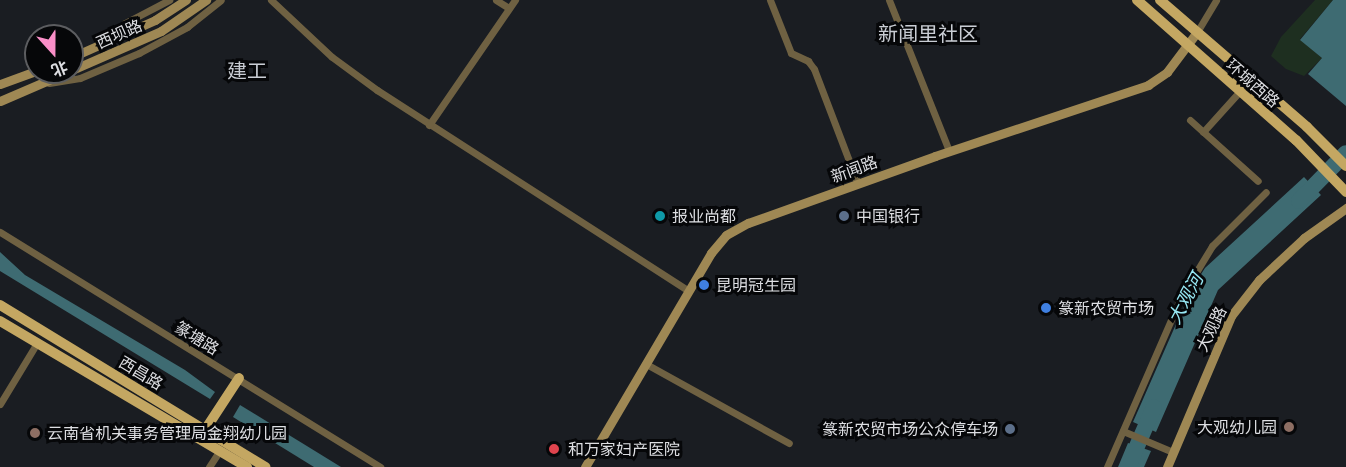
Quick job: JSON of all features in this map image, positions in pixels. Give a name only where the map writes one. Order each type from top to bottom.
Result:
[{"type":"main road","name":"环城西路","points":[[1137,0],[1319,162],[1346,192]]},
{"type":"main road","name":"环城西路","points":[[1160,0],[1332,151],[1346,166]]},
{"type":"main road","name":"西昌路","points":[[0,305],[265,467]]},
{"type":"main road","name":"西昌路","points":[[0,321],[247,467]]},
{"type":"main road","points":[[205,430],[239,378]]},
{"type":"street","points":[[101,45],[125,24],[168,0]]},
{"type":"street","name":"西坝路","points":[[84,52],[155,20],[186,0]]},
{"type":"street","name":"西坝路","points":[[84,65],[161,31],[206,0]]},
{"type":"street","points":[[0,101],[35,85],[80,78],[139,53],[187,27],[221,0]]},
{"type":"street","points":[[271,0],[332,57],[429,125],[509,173],[689,291]]},
{"type":"street","points":[[496,0],[509,8]]},
{"type":"street","points":[[429,125],[514,0]]},
{"type":"street","points":[[770,0],[791,53],[808,61],[814,69],[858,184]]},
{"type":"street","points":[[889,0],[949,151]]},
{"type":"street","name":"新闻路","points":[[585,467],[648,365],[711,253],[726,235],[949,151],[1148,84],[1167,72],[1197,32],[1216,0]]},
{"type":"street","points":[[0,84],[24,75]]},
{"type":"street","points":[[1203,132],[1240,91]]},
{"type":"street","points":[[1190,120],[1258,181]]},
{"type":"street","points":[[1107,467],[1180,297],[1212,246],[1266,192]]},
{"type":"street","name":"大观路","points":[[1167,467],[1231,316],[1259,280],[1304,238],[1346,208]]},
{"type":"street","name":"篆塘路","points":[[0,232],[381,467]]},
{"type":"street","points":[[0,404],[37,343]]},
{"type":"street","points":[[648,365],[789,443]]},
{"type":"street","points":[[1123,431],[1173,452]]},
{"type":"street","points":[[209,467],[220,450]]},
{"type":"green space","points":[[1315,0],[1333,0],[1300,39],[1322,58],[1304,76],[1286,69],[1271,56],[1281,37]]},
{"type":"water","points":[[1333,0],[1346,0],[1346,106],[1308,74],[1322,58],[1300,40]]},
{"type":"water","points":[[1304,177],[1321,195],[1218,290],[1156,432],[1133,422],[1191,290],[1205,268]]},
{"type":"water","points":[[0,252],[25,275],[185,370],[215,392],[210,399],[0,271]]},
{"type":"water","points":[[240,405],[341,467],[314,467],[233,417]]},
{"type":"water","points":[[1128,443],[1151,451],[1144,467],[1118,467]]},
{"type":"waterway","name":"大观河","points":[[1299,201],[1346,153]]},
{"type":"waterway","name":"大观河","points":[[1128,467],[1154,407]]},
{"type":"place","name":"报业尚都","points":[[660,216]]},
{"type":"place","name":"中国银行","points":[[844,216]]},
{"type":"place","name":"昆明冠生园","points":[[704,285]]},
{"type":"place","name":"篆新农贸市场","points":[[1046,308]]},
{"type":"place","name":"大观幼儿园","points":[[1289,427]]},
{"type":"place","name":"篆新农贸市场公众停车场","points":[[1010,429]]},
{"type":"place","name":"云南省机关事务管理局金翔幼儿园","points":[[35,433]]},
{"type":"place","name":"和万家妇产医院","points":[[554,449]]},
{"type":"district","name":"新闻里社区","points":[[928,33]]},
{"type":"district","name":"建工","points":[[247,70]]}]
